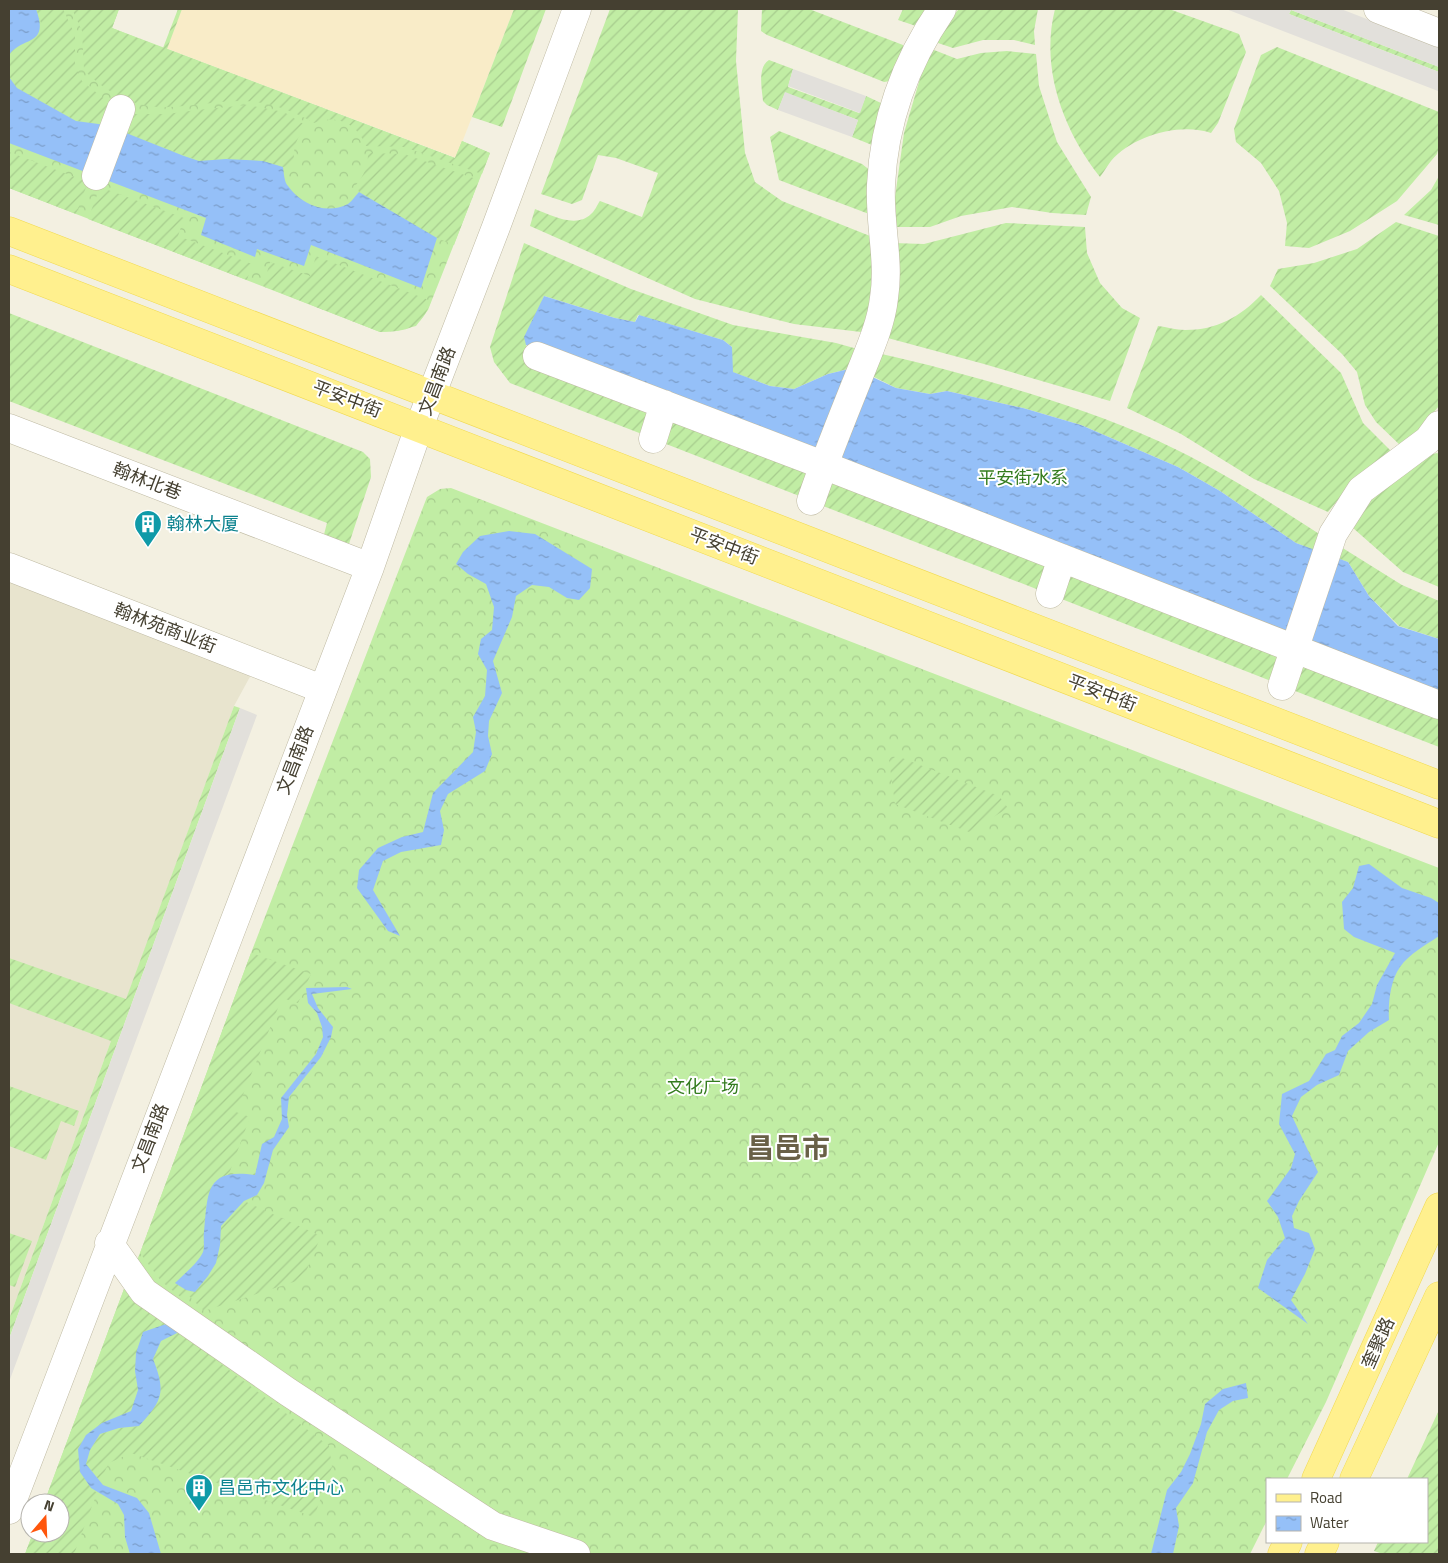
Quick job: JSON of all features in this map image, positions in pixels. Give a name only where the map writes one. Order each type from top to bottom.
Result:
[{"type":"main road","name":"平安中街","points":[[9,231],[1439,785]]},
{"type":"main road","name":"平安中街","points":[[9,269],[1439,824]]},
{"type":"main road","name":"奎聚路","points":[[1316,1478],[1439,1207]]},
{"type":"main road","name":"奎聚路","points":[[1354,1478],[1439,1296]]},
{"type":"street","name":"文昌南路","points":[[9,1510],[370,567],[418,427],[432,395],[577,9]]},
{"type":"street","points":[[812,501],[823,465],[872,344],[884,300],[886,285],[881,186],[888,123],[912,58],[942,9]]},
{"type":"street","points":[[1378,9],[1439,32]]},
{"type":"street","points":[[96,176],[118,119]]},
{"type":"street","points":[[537,356],[823,465],[1439,705]]},
{"type":"street","points":[[653,439],[664,404]]},
{"type":"street","points":[[1282,686],[1333,534],[1362,490],[1428,440],[1439,425]]},
{"type":"street","name":"翰林北巷","points":[[9,428],[370,567]]},
{"type":"street","points":[[1050,594],[1062,558]]},
{"type":"street","name":"翰林苑商业街","points":[[9,567],[322,689]]},
{"type":"street","points":[[110,1243],[144,1292],[288,1392],[492,1526],[576,1554]]},
{"type":"shaded area","points":[[180,9],[514,9],[456,158],[165,48]]},
{"type":"shaded area","points":[[1226,9],[1341,9],[1439,47],[1439,67],[1291,10],[1289,14],[1439,72],[1438,91]]},
{"type":"shaded area","points":[[793,69],[866,96],[860,113],[788,86]]},
{"type":"shaded area","points":[[785,92],[858,120],[852,137],[778,110]]},
{"type":"shaded area","points":[[9,581],[252,673],[234,706],[9,1319]]},
{"type":"shaded area","points":[[240,708],[257,715],[9,1382],[9,1339]]},
{"type":"green space","points":[[9,9],[119,9],[112,28],[455,158],[462,141],[490,153],[428,310],[416,326],[396,331],[380,332],[9,188]]},
{"type":"green space","points":[[36,9],[63,9],[75,35],[75,66],[82,81],[113,106],[106,125],[76,121],[17,88],[9,77],[9,55],[12,50],[29,42],[41,23]]},
{"type":"green space","points":[[72,9],[119,9],[112,28],[163,48],[178,9],[182,9],[167,49],[455,158],[462,141],[490,153],[482,174],[404,147],[366,146],[357,131],[338,120],[322,120],[314,123],[288,110],[251,101],[157,107],[134,102],[102,86],[84,70],[82,31]]},
{"type":"green space","points":[[514,9],[546,9],[502,127],[472,117]]},
{"type":"green space","points":[[610,9],[738,9],[736,61],[745,153],[755,182],[782,201],[870,236],[875,250],[873,300],[861,332],[794,324],[695,299],[530,226],[535,209],[571,221],[585,218],[591,214],[600,201],[642,217],[658,173],[616,158],[598,155],[582,200],[572,204],[541,194]]},
{"type":"green space","points":[[762,9],[809,9],[903,45],[905,51],[890,81],[884,82],[767,35],[761,31]]},
{"type":"green space","points":[[903,9],[932,9],[916,26],[898,20]]},
{"type":"green space","points":[[959,9],[1038,9],[1034,31],[1035,45],[1014,40],[983,40],[953,48],[935,42],[949,20]]},
{"type":"green space","points":[[1055,9],[1169,9],[1239,34],[1246,52],[1218,123],[1211,133],[1199,130],[1171,130],[1144,138],[1120,152],[1100,177],[1075,139],[1058,98],[1050,54],[1051,31]]},
{"type":"green space","points":[[1291,10],[1439,67],[1439,72],[1289,14]]},
{"type":"green space","points":[[1277,47],[1439,112],[1439,147],[1437,154],[1397,201],[1350,231],[1309,248],[1285,246],[1287,223],[1279,191],[1261,163],[1236,142],[1234,129],[1261,55]]},
{"type":"green space","points":[[929,48],[957,59],[981,53],[1007,51],[1036,54],[1039,86],[1057,142],[1091,197],[1086,215],[1052,213],[1012,207],[961,216],[930,227],[896,227],[895,197],[904,133]]},
{"type":"green space","points":[[769,60],[793,69],[788,87],[859,113],[866,96],[881,103],[882,110],[872,145],[852,137],[858,120],[785,93],[778,110],[767,105],[763,101],[761,79],[765,63]]},
{"type":"green space","points":[[247,105],[284,112],[308,127],[300,135],[296,144],[294,165],[283,167],[263,161],[226,159],[199,161],[127,134],[135,114],[167,114]]},
{"type":"green space","points":[[779,131],[862,164],[871,171],[869,214],[779,180],[770,137]]},
{"type":"green space","points":[[9,152],[88,182],[76,214],[9,188]]},
{"type":"green space","points":[[368,153],[404,154],[479,180],[454,245],[437,238],[359,192],[356,185],[365,170]]},
{"type":"green space","points":[[1439,176],[1439,225],[1404,215],[1431,190]]},
{"type":"green space","points":[[100,187],[184,218],[178,236],[252,264],[247,280],[88,219]]},
{"type":"green space","points":[[1396,222],[1439,236],[1439,406],[1403,448],[1376,422],[1365,405],[1357,372],[1342,354],[1270,286],[1278,269],[1314,263],[1357,249]]},
{"type":"green space","points":[[1006,223],[1085,227],[1087,253],[1100,283],[1122,308],[1140,318],[1110,401],[884,337],[898,298],[893,243],[924,244]]},
{"type":"green space","points":[[524,243],[631,289],[733,325],[836,343],[861,350],[853,368],[828,374],[794,389],[770,386],[732,372],[732,347],[723,340],[638,315],[635,322],[615,318],[544,296],[526,345],[534,360],[649,403],[647,436],[510,383],[494,362],[490,347]]},
{"type":"green space","points":[[316,256],[431,301],[423,318],[412,327],[406,329],[380,332],[263,286],[270,262],[310,276]]},
{"type":"green space","points":[[1261,295],[1341,373],[1363,423],[1392,452],[1346,490],[1328,512],[1254,479],[1181,434],[1127,408],[1158,326],[1185,330],[1218,325],[1245,310]]},
{"type":"green space","points":[[9,313],[363,452],[370,459],[371,477],[347,550],[322,542],[327,523],[9,401]]},
{"type":"green space","points":[[877,353],[1028,393],[1104,418],[1159,441],[1233,480],[1324,537],[1319,552],[1296,543],[1220,491],[1178,467],[1081,425],[1023,408],[947,391],[930,394],[896,388],[870,375]]},
{"type":"green space","points":[[669,420],[809,474],[802,497],[661,442]]},
{"type":"green space","points":[[1439,454],[1439,587],[1403,572],[1353,528],[1359,510],[1370,500],[1420,457]]},
{"type":"green space","points":[[832,476],[1049,557],[1044,592],[818,504]]},
{"type":"green space","name":"文化广场","points":[[451,488],[1439,868],[1439,1142],[1326,1402],[1288,1478],[1266,1478],[1266,1522],[1250,1554],[25,1554],[29,1543],[70,1543],[70,1493],[48,1493],[124,1289],[140,1253],[251,953],[427,497],[440,489]]},
{"type":"green space","points":[[1341,547],[1402,585],[1439,601],[1439,639],[1399,626],[1369,596],[1348,562],[1339,559]]},
{"type":"green space","points":[[1071,568],[1281,650],[1271,681],[1059,598]]},
{"type":"green space","points":[[1302,658],[1439,713],[1439,747],[1290,689]]},
{"type":"green space","points":[[234,706],[240,708],[9,1339],[9,1319],[111,1041],[9,1003],[9,958],[126,999]]},
{"type":"green space","points":[[897,756],[999,796],[1008,808],[969,832],[895,804],[889,760]]},
{"type":"green space","points":[[251,953],[311,974],[298,1003],[282,998],[236,1112],[250,1117],[229,1174],[215,1184],[208,1199],[202,1254],[175,1283],[199,1285],[208,1276],[220,1245],[221,1226],[244,1201],[321,1236],[303,1279],[204,1311],[189,1296],[183,1299],[161,1281],[140,1253]]},
{"type":"green space","points":[[9,1086],[79,1111],[74,1126],[61,1121],[46,1160],[9,1146]]},
{"type":"green space","points":[[9,1233],[32,1241],[15,1287],[9,1285]]},
{"type":"green space","points":[[124,1289],[169,1323],[135,1371],[138,1390],[131,1411],[102,1423],[86,1435],[78,1449],[91,1488],[97,1493],[74,1554],[25,1554],[29,1543],[70,1543],[70,1493],[48,1493]]},
{"type":"green space","points":[[179,1332],[329,1446],[332,1467],[314,1517],[131,1453],[109,1463],[100,1481],[86,1464],[90,1450],[100,1434],[119,1428],[139,1426],[159,1374],[153,1359],[161,1341]]},
{"type":"green space","points":[[1439,1410],[1439,1554],[1383,1554],[1374,1551],[1378,1543],[1428,1543],[1428,1478],[1407,1478]]},
{"type":"water","points":[[9,9],[36,9],[40,30],[33,39],[14,49],[9,55]]},
{"type":"water","points":[[9,77],[17,88],[76,121],[106,125],[199,161],[226,159],[263,161],[283,167],[285,180],[293,193],[315,206],[323,208],[340,207],[348,204],[359,192],[437,238],[421,288],[311,245],[304,266],[257,249],[255,257],[201,235],[206,218],[9,143]]},
{"type":"water","points":[[544,296],[615,318],[635,322],[639,315],[723,340],[732,347],[733,372],[770,386],[794,389],[828,374],[853,368],[896,388],[930,394],[947,391],[1023,408],[1081,425],[1178,467],[1220,491],[1296,543],[1348,562],[1369,596],[1398,626],[1439,639],[1439,697],[526,345],[524,337]]},
{"type":"water","points":[[509,531],[535,534],[592,569],[590,588],[579,600],[567,598],[549,587],[532,585],[516,596],[512,617],[493,661],[502,693],[489,721],[488,736],[492,754],[485,771],[448,794],[440,811],[444,830],[441,845],[401,852],[383,861],[373,890],[400,936],[388,931],[357,888],[359,870],[378,848],[402,837],[423,832],[433,793],[473,752],[476,732],[473,717],[485,696],[487,670],[478,654],[481,639],[492,630],[494,607],[486,584],[468,574],[456,564],[463,552],[480,536]]},
{"type":"water","points":[[1369,864],[1402,888],[1431,898],[1439,903],[1439,936],[1418,950],[1400,967],[1390,993],[1389,1020],[1369,1032],[1348,1051],[1339,1075],[1317,1085],[1301,1097],[1292,1116],[1318,1172],[1299,1201],[1292,1216],[1294,1228],[1309,1233],[1315,1249],[1305,1274],[1291,1300],[1308,1324],[1258,1288],[1267,1260],[1285,1238],[1278,1217],[1267,1201],[1291,1168],[1295,1154],[1279,1124],[1282,1094],[1309,1081],[1326,1054],[1335,1050],[1342,1036],[1359,1023],[1372,1004],[1377,985],[1395,953],[1354,937],[1344,929],[1342,902],[1353,888],[1359,866]]},
{"type":"water","points":[[347,987],[352,989],[312,994],[318,1008],[333,1027],[331,1037],[321,1057],[289,1097],[287,1115],[289,1127],[273,1150],[264,1183],[257,1195],[244,1201],[221,1226],[220,1245],[216,1263],[208,1276],[195,1292],[186,1290],[175,1283],[203,1252],[207,1205],[212,1186],[218,1179],[226,1175],[255,1175],[262,1144],[274,1137],[282,1119],[281,1098],[316,1054],[323,1037],[317,1013],[308,1003],[306,988]]},
{"type":"water","points":[[169,1323],[179,1332],[161,1341],[153,1359],[161,1388],[160,1395],[153,1409],[139,1426],[119,1428],[100,1434],[90,1450],[86,1464],[103,1485],[137,1498],[149,1513],[161,1554],[130,1554],[125,1537],[124,1515],[118,1504],[91,1488],[80,1472],[78,1449],[86,1435],[102,1423],[131,1411],[138,1390],[135,1371],[136,1353],[143,1332]]},
{"type":"water","points":[[1246,1383],[1248,1398],[1233,1401],[1219,1410],[1207,1432],[1193,1483],[1176,1508],[1179,1526],[1173,1554],[1151,1554],[1167,1490],[1181,1472],[1190,1454],[1201,1424],[1205,1404],[1223,1389]]},
{"type":"place","name":"翰林大厦","points":[[148,548]]},
{"type":"place","name":"昌邑市文化中心","points":[[199,1512]]},
{"type":"district","name":"昌邑市","points":[[788,1148]]},
{"type":"park label","name":"平安街水系","points":[[1023,478]]}]
